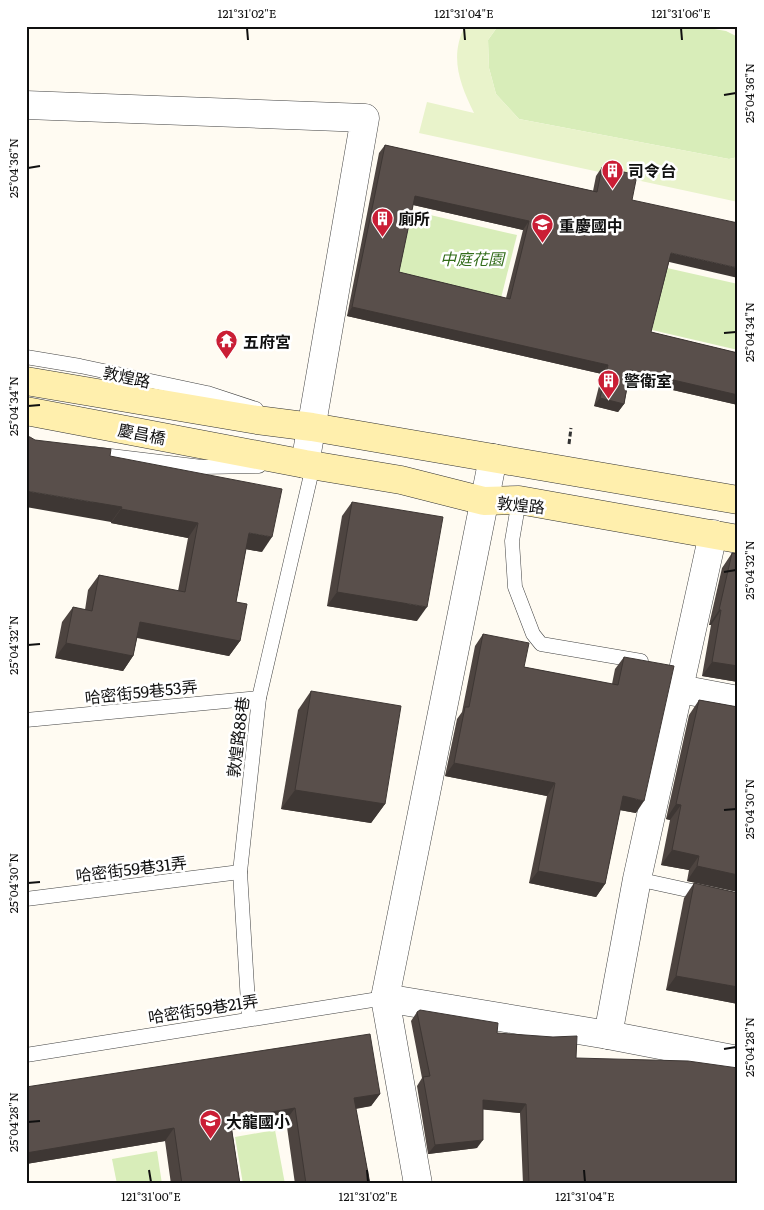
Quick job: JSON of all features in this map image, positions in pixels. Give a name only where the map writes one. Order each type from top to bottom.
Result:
[{"type":"street","points":[[26,105],[365,118],[312,427],[309,465]]},
{"type":"street","name":"慶昌橋","points":[[26,381],[256,420]]},
{"type":"street","name":"慶昌橋","points":[[26,411],[257,455]]},
{"type":"street","name":"敦煌路","points":[[256,420],[312,427],[738,500]]},
{"type":"street","name":"敦煌路","points":[[257,455],[401,480],[484,500],[519,500],[725,536]]},
{"type":"street","points":[[418,1184],[385,998],[493,458]]},
{"type":"street","points":[[608,1035],[637,879],[680,689],[725,536]]},
{"type":"street","points":[[680,689],[738,700]]},
{"type":"street","points":[[385,998],[608,1035],[738,1060]]},
{"type":"lane","name":"敦煌路","points":[[26,357],[80,366],[207,393],[312,427]]},
{"type":"lane","name":"敦煌路","points":[[77,452],[202,467],[309,465]]},
{"type":"lane","name":"敦煌路88巷","points":[[249,1018],[240,872],[259,698],[309,465]]},
{"type":"lane","points":[[519,500],[512,541],[515,587],[533,634],[541,644],[645,662]]},
{"type":"lane","name":"哈密街59巷53弄","points":[[26,720],[259,698]]},
{"type":"lane","name":"哈密街59巷31弄","points":[[26,899],[240,872]]},
{"type":"lane","points":[[637,879],[738,901]]},
{"type":"lane","name":"哈密街59巷21弄","points":[[26,1055],[249,1018],[385,998]]},
{"type":"green space","points":[[465,26],[498,26],[488,40],[489,68],[496,94],[519,119],[729,159],[738,157],[738,202],[419,133],[427,102],[474,113],[464,92],[458,70],[458,49],[460,37]]},
{"type":"green space","points":[[498,26],[697,26],[726,31],[738,37],[738,157],[729,159],[519,119],[496,94],[489,68],[488,40]]},
{"type":"green space","name":"中庭花園","points":[[413,211],[517,235],[501,298],[398,272]]},
{"type":"green space","points":[[667,268],[738,284],[738,350],[652,330]]},
{"type":"green space","points":[[275,1130],[285,1184],[243,1184],[235,1137]]},
{"type":"green space","points":[[157,1151],[162,1184],[117,1184],[112,1159]]},
{"type":"building","points":[[385,145],[597,192],[602,167],[637,175],[632,200],[738,223],[738,268],[671,253],[651,332],[738,353],[738,395],[630,370],[624,404],[600,398],[608,365],[352,307]],"holes":[[[415,196],[529,221],[510,299],[399,272]]]},
{"type":"building","points":[[26,436],[35,440],[111,449],[110,456],[282,489],[272,537],[249,533],[236,602],[247,604],[240,641],[140,622],[133,656],[66,643],[73,607],[92,611],[99,575],[185,592],[198,523],[121,509],[122,507],[26,491]]},
{"type":"building","points":[[352,502],[443,517],[427,607],[337,592]]},
{"type":"building","points":[[732,553],[738,554],[738,666],[712,662],[721,610],[719,610]]},
{"type":"building","points":[[483,634],[529,643],[524,667],[618,685],[624,657],[674,666],[644,801],[623,796],[605,884],[538,871],[555,783],[454,763],[465,707],[469,707]]},
{"type":"building","points":[[311,691],[401,706],[385,804],[295,790]]},
{"type":"building","points":[[699,700],[738,707],[738,875],[697,866],[699,856],[672,850],[681,805],[676,804]]},
{"type":"building","points":[[694,883],[738,893],[738,987],[676,976]]},
{"type":"building","points":[[420,1010],[498,1023],[497,1033],[553,1037],[577,1036],[576,1058],[688,1061],[738,1068],[738,1184],[529,1184],[526,1104],[483,1100],[483,1140],[435,1145],[423,1077],[430,1076],[417,1012]]},
{"type":"building","name":"大龍國小","points":[[370,1034],[380,1094],[354,1098],[370,1184],[306,1184],[295,1108],[230,1119],[240,1184],[182,1184],[174,1128],[26,1153],[26,1087]]},
{"type":"place","name":"司令台","points":[[612,189]]},
{"type":"place","name":"廁所","points":[[382,237]]},
{"type":"place","name":"重慶國中","points":[[543,244]]},
{"type":"place","name":"五府宮","points":[[227,360]]},
{"type":"place","name":"警衛室","points":[[608,399]]},
{"type":"place","name":"大龍國小","points":[[210,1140]]}]
